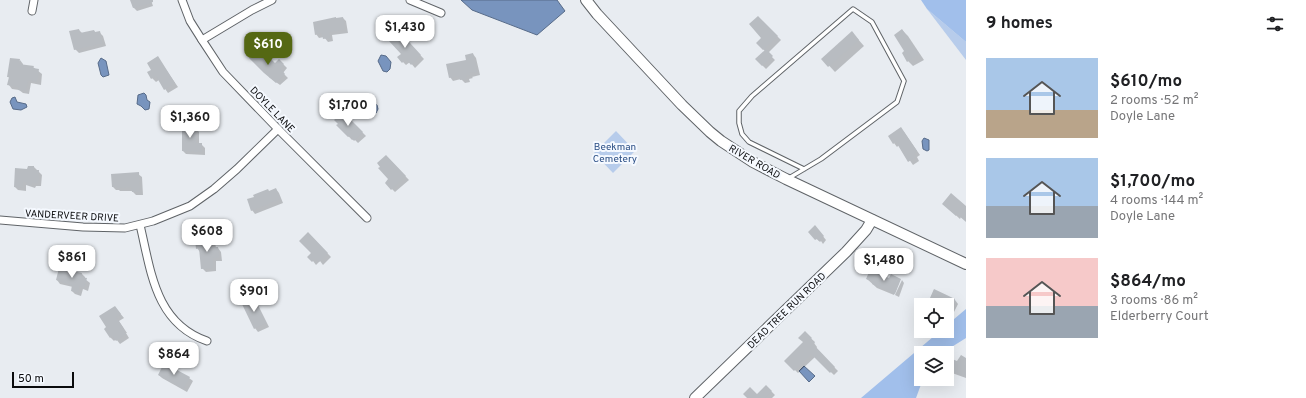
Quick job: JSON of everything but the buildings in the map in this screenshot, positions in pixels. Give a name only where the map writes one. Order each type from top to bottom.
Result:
[{"type":"main road","name":"RIVER ROAD","points":[[586,0],[597,14],[682,105],[721,141],[753,162],[786,179],[966,264]]},
{"type":"main road","name":"DEAD TREE RUN ROAD","points":[[696,398],[846,252],[866,230],[872,220]]},
{"type":"street","points":[[32,11],[34,0]]},
{"type":"street","name":"DOYLE LANE","points":[[182,0],[190,21],[223,72],[367,218]]},
{"type":"street","points":[[202,40],[252,10],[272,0]]},
{"type":"street","points":[[410,0],[441,13]]},
{"type":"street","name":"VANDERVEER DRIVE","points":[[0,220],[83,227],[125,228],[153,222],[190,206],[202,198],[237,169],[278,129]]},
{"type":"street","points":[[140,225],[155,285],[162,303],[171,316],[183,328],[198,338],[207,341]]},
{"type":"lane","points":[[786,179],[804,169],[821,158],[897,102],[904,81],[872,22],[853,9],[752,96],[739,111],[739,122],[742,134],[749,142],[804,169]]},
{"type":"green space","points":[[927,9],[966,42],[966,60]]},
{"type":"green space","name":"Beekman Cemetery","points":[[616,131],[635,151],[613,173],[594,153]]},
{"type":"shaded area","points":[[461,0],[557,0],[565,11],[537,35],[472,10]]},
{"type":"shaded area","points":[[921,0],[966,0],[966,42],[927,9]]},
{"type":"shaded area","points":[[381,55],[386,56],[391,62],[390,69],[387,72],[383,71],[378,61]]},
{"type":"shaded area","points":[[101,58],[106,61],[109,75],[103,77],[101,75],[98,63]]},
{"type":"shaded area","points":[[144,93],[147,100],[150,102],[149,109],[145,110],[137,104],[138,95]]},
{"type":"shaded area","points":[[15,97],[17,102],[26,104],[27,107],[21,110],[13,109],[10,102],[12,98]]},
{"type":"shaded area","points":[[368,99],[377,105],[378,109],[376,113],[372,112],[369,108],[361,104],[361,100]]},
{"type":"shaded area","points":[[924,138],[929,140],[929,150],[927,151],[923,149],[922,141]]},
{"type":"shaded area","points":[[966,309],[966,338],[953,346],[922,346],[932,338],[954,338],[954,319]]},
{"type":"shaded area","points":[[914,353],[914,386],[920,386],[916,398],[861,398]]},
{"type":"shaded area","points":[[804,366],[815,376],[809,382],[799,371]]}]
